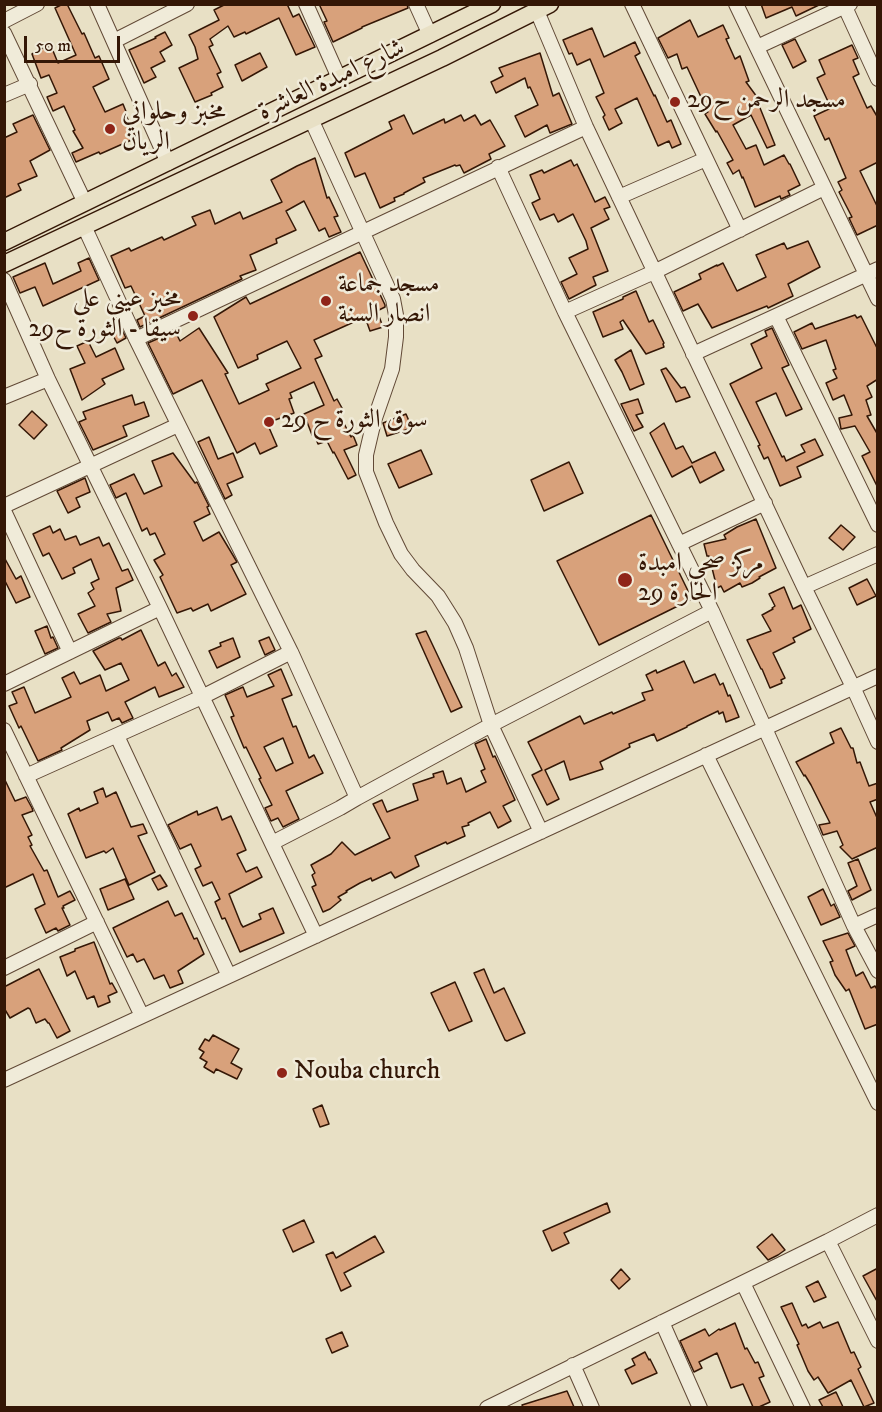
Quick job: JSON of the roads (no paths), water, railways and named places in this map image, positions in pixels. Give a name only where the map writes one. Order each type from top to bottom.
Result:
[{"type":"main road","name":"شارع امبدة العاشرة","points":[[4,242],[492,4]]},
{"type":"main road","name":"شارع امبدة العاشرة","points":[[4,264],[442,58],[543,8]]},
{"type":"street","points":[[4,21],[38,4]]},
{"type":"street","points":[[97,4],[168,163]]},
{"type":"street","points":[[114,41],[187,4]]},
{"type":"street","points":[[306,4],[339,78]]},
{"type":"street","points":[[416,4],[430,35]]},
{"type":"street","points":[[632,4],[740,230]]},
{"type":"street","points":[[736,4],[824,188],[872,272],[878,299]]},
{"type":"street","points":[[757,46],[848,6],[878,79]]},
{"type":"street","points":[[543,8],[586,127],[878,742]]},
{"type":"street","points":[[4,33],[85,203]]},
{"type":"street","points":[[4,95],[30,84]]},
{"type":"street","points":[[311,119],[393,299],[396,315],[392,369],[374,421],[366,454],[366,472],[401,554],[438,596],[455,623],[466,648],[491,725],[541,832]]},
{"type":"street","points":[[136,339],[586,127]]},
{"type":"street","points":[[619,197],[706,159]]},
{"type":"street","points":[[498,167],[565,312],[712,611],[854,926],[878,971]]},
{"type":"street","points":[[565,312],[654,272],[824,188]]},
{"type":"street","points":[[84,226],[136,339],[291,652],[357,798]]},
{"type":"street","points":[[693,354],[872,272]]},
{"type":"street","points":[[4,280],[48,379],[316,936]]},
{"type":"street","points":[[776,316],[878,525]]},
{"type":"street","points":[[4,397],[48,379]]},
{"type":"street","points":[[4,506],[178,425]]},
{"type":"street","points":[[678,544],[765,503]]},
{"type":"street","points":[[4,511],[70,652]]},
{"type":"street","points":[[804,586],[878,554]]},
{"type":"street","points":[[4,684],[160,608]]},
{"type":"street","points":[[272,843],[491,725],[712,611]]},
{"type":"street","points":[[26,776],[202,697],[291,652]]},
{"type":"street","points":[[4,1080],[878,676]]},
{"type":"street","points":[[4,730],[142,1016]]},
{"type":"street","points":[[117,736],[230,976]]},
{"type":"street","points":[[706,755],[874,1086],[878,1103]]},
{"type":"street","points":[[854,926],[878,915]]},
{"type":"street","points":[[4,968],[97,922]]},
{"type":"street","points":[[487,1407],[878,1215]]},
{"type":"street","points":[[828,1241],[878,1341]]},
{"type":"street","points":[[743,1283],[803,1407]]},
{"type":"street","points":[[662,1322],[700,1407]]},
{"type":"street","points":[[573,1365],[592,1407]]},
{"type":"place","name":"مسجد الرحمن ح29","points":[[675,102]]},
{"type":"place","name":"مخبز وحلواني الريان","points":[[110,129]]},
{"type":"place","name":"مسجد جماعة انصار السنة","points":[[326,301]]},
{"type":"place","name":"مخبز عيني على سيقا - الثورة ح29","points":[[193,316]]},
{"type":"place","name":"سوق الثورة ح 29","points":[[269,422]]},
{"type":"place","name":"مركز صحي امبدة الحارة 29","points":[[625,580]]},
{"type":"place","name":"Nouba church","points":[[282,1073]]}]
